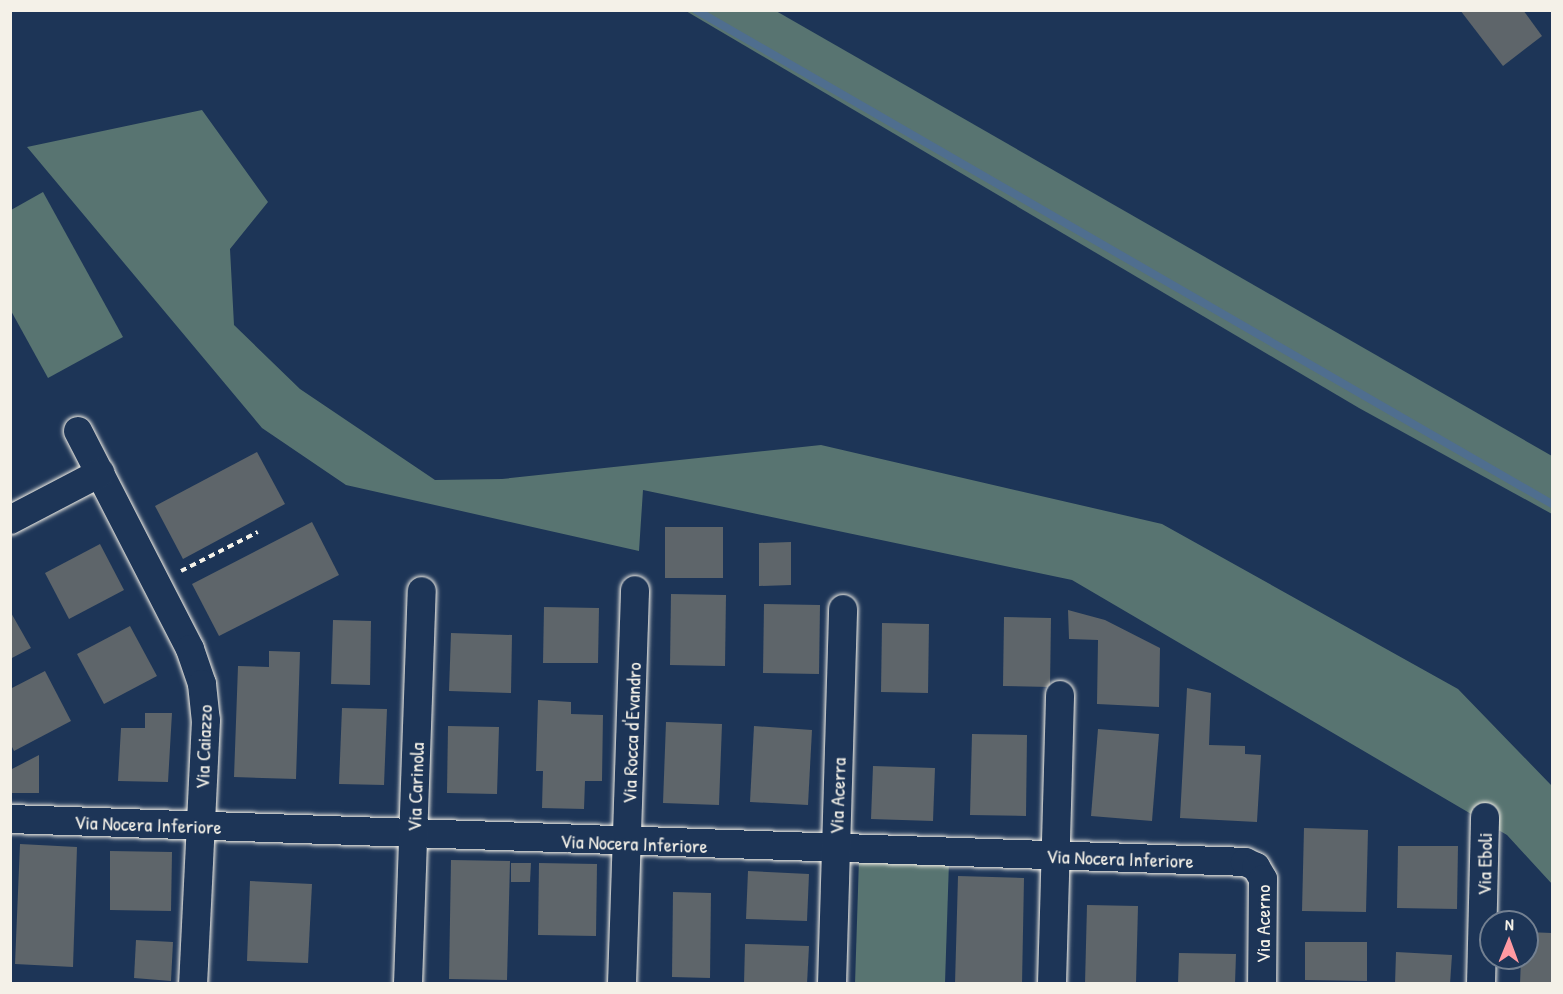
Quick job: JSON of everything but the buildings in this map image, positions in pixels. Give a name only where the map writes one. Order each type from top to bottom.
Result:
[{"type":"street","name":"Via Caiazzo","points":[[78,431],[194,659],[205,698],[193,984]]},
{"type":"street","points":[[10,520],[100,473]]},
{"type":"street","name":"Via Rocca d'Evandro","points":[[622,984],[635,590]]},
{"type":"street","name":"Via Carinola","points":[[408,984],[422,591]]},
{"type":"street","name":"Via Acerra","points":[[832,984],[843,609]]},
{"type":"street","points":[[1052,984],[1060,695]]},
{"type":"street","name":"Via Eboli","points":[[1481,984],[1485,817]]},
{"type":"street","name":"Via Nocera Inferiore","points":[[10,819],[628,843],[1240,861],[1256,867]]},
{"type":"street","name":"Via Acerno","points":[[1256,867],[1264,884],[1262,984]]},
{"type":"path","points":[[156,584],[258,532]]},
{"type":"green space","points":[[686,11],[776,11],[1552,456],[1552,514],[1359,408]]},
{"type":"green space","points":[[202,110],[268,202],[230,249],[234,325],[300,389],[435,480],[502,479],[821,445],[1162,524],[1458,689],[1552,786],[1552,884],[1507,835],[1072,580],[643,490],[639,551],[346,485],[262,428],[27,147]]},
{"type":"green space","points":[[43,192],[123,337],[48,378],[10,309],[11,210]]},
{"type":"green space","points":[[859,859],[949,861],[945,983],[855,984]]},
{"type":"waterway","points":[[696,10],[1552,504]]}]
